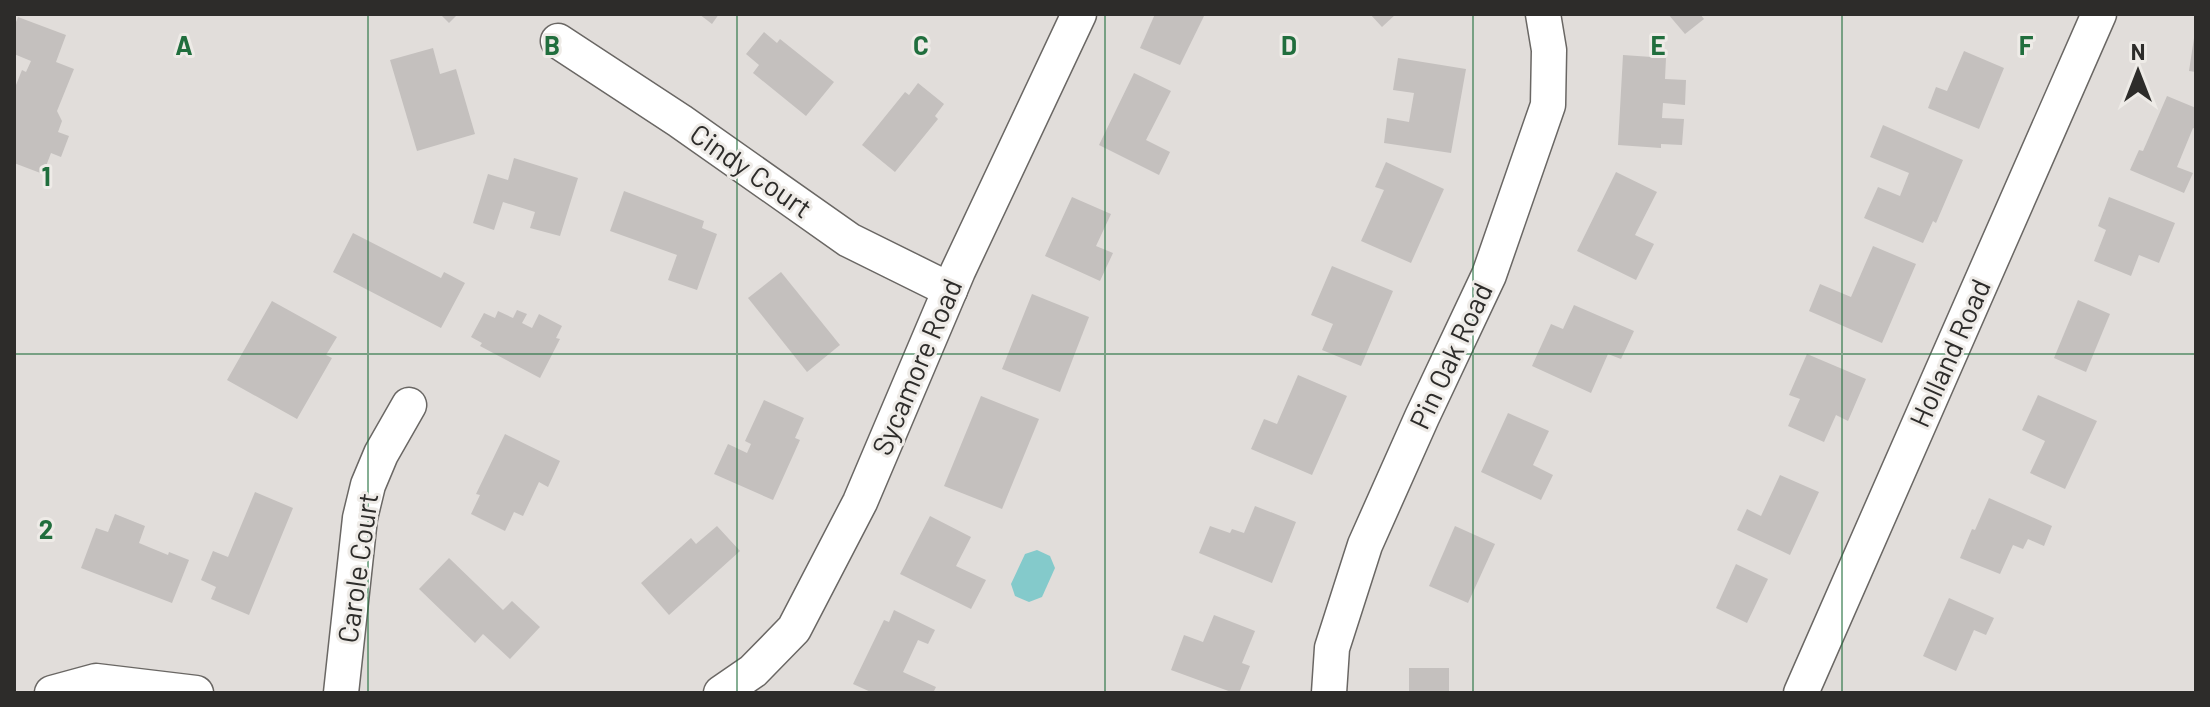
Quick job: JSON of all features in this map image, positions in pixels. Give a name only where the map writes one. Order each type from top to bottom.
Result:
[{"type":"street","name":"Sycamore Road","points":[[721,693],[753,671],[794,629],[860,502],[950,290],[1079,14]]},
{"type":"street","name":"Pin Oak Road","points":[[1329,693],[1332,648],[1365,545],[1489,275],[1548,105],[1549,50],[1543,14]]},
{"type":"street","name":"Holland Road","points":[[1801,693],[2099,14]]},
{"type":"street","name":"Cindy Court","points":[[558,41],[680,121],[849,240],[950,290]]},
{"type":"street","name":"Carole Court","points":[[341,693],[360,518],[368,485],[381,454],[409,405]]},
{"type":"street","points":[[52,693],[96,681],[196,693]]},
{"type":"water","points":[[1037,550],[1050,556],[1055,568],[1042,597],[1029,602],[1015,596],[1011,584],[1025,554]]},
{"type":"building","points":[[440,14],[458,14],[449,23]]},
{"type":"building","points":[[699,14],[719,14],[712,24]]},
{"type":"building","points":[[1155,14],[1205,14],[1180,65],[1140,48]]},
{"type":"building","points":[[1370,14],[1396,14],[1382,27]]},
{"type":"building","points":[[1668,14],[1700,14],[1704,19],[1685,34]]},
{"type":"building","points":[[18,17],[66,35],[56,62],[74,69],[57,111],[62,121],[58,132],[69,136],[61,157],[51,153],[43,174],[14,163],[14,90],[22,70],[26,72],[31,61],[14,54],[14,27]]},
{"type":"building","points":[[764,32],[777,43],[780,39],[834,82],[806,116],[753,73],[759,65],[746,54]]},
{"type":"building","points":[[2196,38],[2196,72],[2189,71]]},
{"type":"building","points":[[433,48],[440,74],[456,69],[475,134],[417,151],[390,60]]},
{"type":"building","points":[[1964,51],[2004,68],[1979,129],[1928,108],[1936,87],[1947,91]]},
{"type":"building","points":[[1623,55],[1666,58],[1665,79],[1686,80],[1685,105],[1663,103],[1662,118],[1684,119],[1682,145],[1661,144],[1661,148],[1618,145]]},
{"type":"building","points":[[1398,58],[1466,69],[1451,153],[1384,143],[1387,118],[1409,122],[1414,93],[1393,90]]},
{"type":"building","points":[[1134,73],[1171,91],[1146,140],[1170,152],[1159,175],[1099,145]]},
{"type":"building","points":[[918,83],[944,104],[935,116],[938,119],[895,172],[862,145],[905,92],[909,95]]},
{"type":"building","points":[[2167,96],[2196,108],[2196,129],[2193,128],[2177,167],[2193,173],[2184,193],[2130,170],[2139,150],[2143,151]]},
{"type":"building","points":[[1883,125],[1963,160],[1936,223],[1933,221],[1923,243],[1864,218],[1878,187],[1900,196],[1909,173],[1870,157]]},
{"type":"building","points":[[514,158],[578,178],[560,236],[530,228],[535,212],[503,202],[494,230],[473,223],[488,174],[508,180]]},
{"type":"building","points":[[1386,162],[1444,189],[1411,263],[1361,241],[1384,190],[1375,187]]},
{"type":"building","points":[[1616,172],[1657,192],[1635,235],[1654,244],[1636,280],[1577,251]]},
{"type":"building","points":[[624,191],[704,221],[702,228],[717,234],[697,290],[668,280],[677,255],[610,231]]},
{"type":"building","points":[[1072,197],[1111,214],[1096,246],[1113,253],[1100,281],[1045,256]]},
{"type":"building","points":[[2109,197],[2175,223],[2159,263],[2139,255],[2131,276],[2094,261],[2106,230],[2098,226]]},
{"type":"building","points":[[353,233],[441,278],[444,272],[465,283],[441,328],[333,272]]},
{"type":"building","points":[[1873,246],[1916,264],[1882,343],[1809,311],[1820,284],[1851,297]]},
{"type":"building","points":[[1332,266],[1393,291],[1361,366],[1322,350],[1333,324],[1311,315]]},
{"type":"building","points":[[781,272],[840,345],[807,372],[748,298]]},
{"type":"building","points":[[1032,294],[1089,317],[1060,392],[1002,369]]},
{"type":"building","points":[[2078,300],[2110,314],[2086,372],[2054,358]]},
{"type":"building","points":[[272,301],[337,337],[326,355],[332,358],[297,419],[227,380]]},
{"type":"building","points":[[1574,305],[1634,331],[1621,359],[1608,354],[1591,393],[1532,366],[1551,324],[1563,329]]},
{"type":"building","points":[[517,310],[527,314],[522,323],[532,328],[539,314],[562,326],[556,338],[560,339],[540,378],[480,346],[482,343],[471,337],[484,313],[495,318],[498,311],[513,318]]},
{"type":"building","points":[[1807,354],[1866,379],[1848,421],[1836,415],[1824,442],[1788,426],[1800,399],[1789,395]]},
{"type":"building","points":[[1298,375],[1347,396],[1312,475],[1251,449],[1264,419],[1277,424]]},
{"type":"building","points":[[2038,395],[2097,421],[2065,489],[2030,473],[2045,441],[2022,430]]},
{"type":"building","points":[[981,396],[1039,419],[1002,509],[944,486]]},
{"type":"building","points":[[764,400],[804,418],[795,438],[800,440],[773,500],[714,474],[728,444],[747,453],[751,444],[745,441]]},
{"type":"building","points":[[1508,413],[1549,431],[1533,465],[1553,475],[1541,500],[1481,472]]},
{"type":"building","points":[[505,434],[560,461],[548,487],[539,482],[523,516],[514,512],[505,531],[471,514],[480,495],[476,494]]},
{"type":"building","points":[[1780,475],[1819,492],[1790,555],[1737,530],[1747,509],[1761,516]]},
{"type":"building","points":[[255,492],[293,508],[249,615],[211,599],[216,587],[201,580],[213,551],[228,557]]},
{"type":"building","points":[[1989,498],[2052,526],[2044,546],[2028,539],[2023,549],[2013,545],[2000,574],[1960,558]]},
{"type":"building","points":[[1255,506],[1296,522],[1272,583],[1199,553],[1210,526],[1230,533],[1232,529],[1244,533]]},
{"type":"building","points":[[115,514],[145,526],[139,543],[189,560],[172,603],[81,568],[96,528],[108,532]]},
{"type":"building","points":[[930,516],[971,537],[956,566],[986,580],[971,609],[900,574]]},
{"type":"building","points":[[717,526],[740,551],[669,615],[641,583],[691,538],[696,544]]},
{"type":"building","points":[[1455,526],[1495,544],[1468,603],[1429,586]]},
{"type":"building","points":[[449,558],[503,610],[512,601],[540,627],[510,659],[483,634],[475,643],[419,589]]},
{"type":"building","points":[[1736,564],[1768,579],[1747,623],[1716,608]]},
{"type":"building","points":[[1949,598],[1994,618],[1986,635],[1974,630],[1956,671],[1923,656]]},
{"type":"building","points":[[894,610],[935,630],[928,644],[918,640],[903,672],[936,687],[933,693],[873,693],[853,684],[884,620],[889,622]]},
{"type":"building","points":[[1214,615],[1255,631],[1242,663],[1250,666],[1239,693],[1171,670],[1184,635],[1203,642]]},
{"type":"building","points":[[1409,668],[1449,668],[1449,693],[1409,693]]}]
